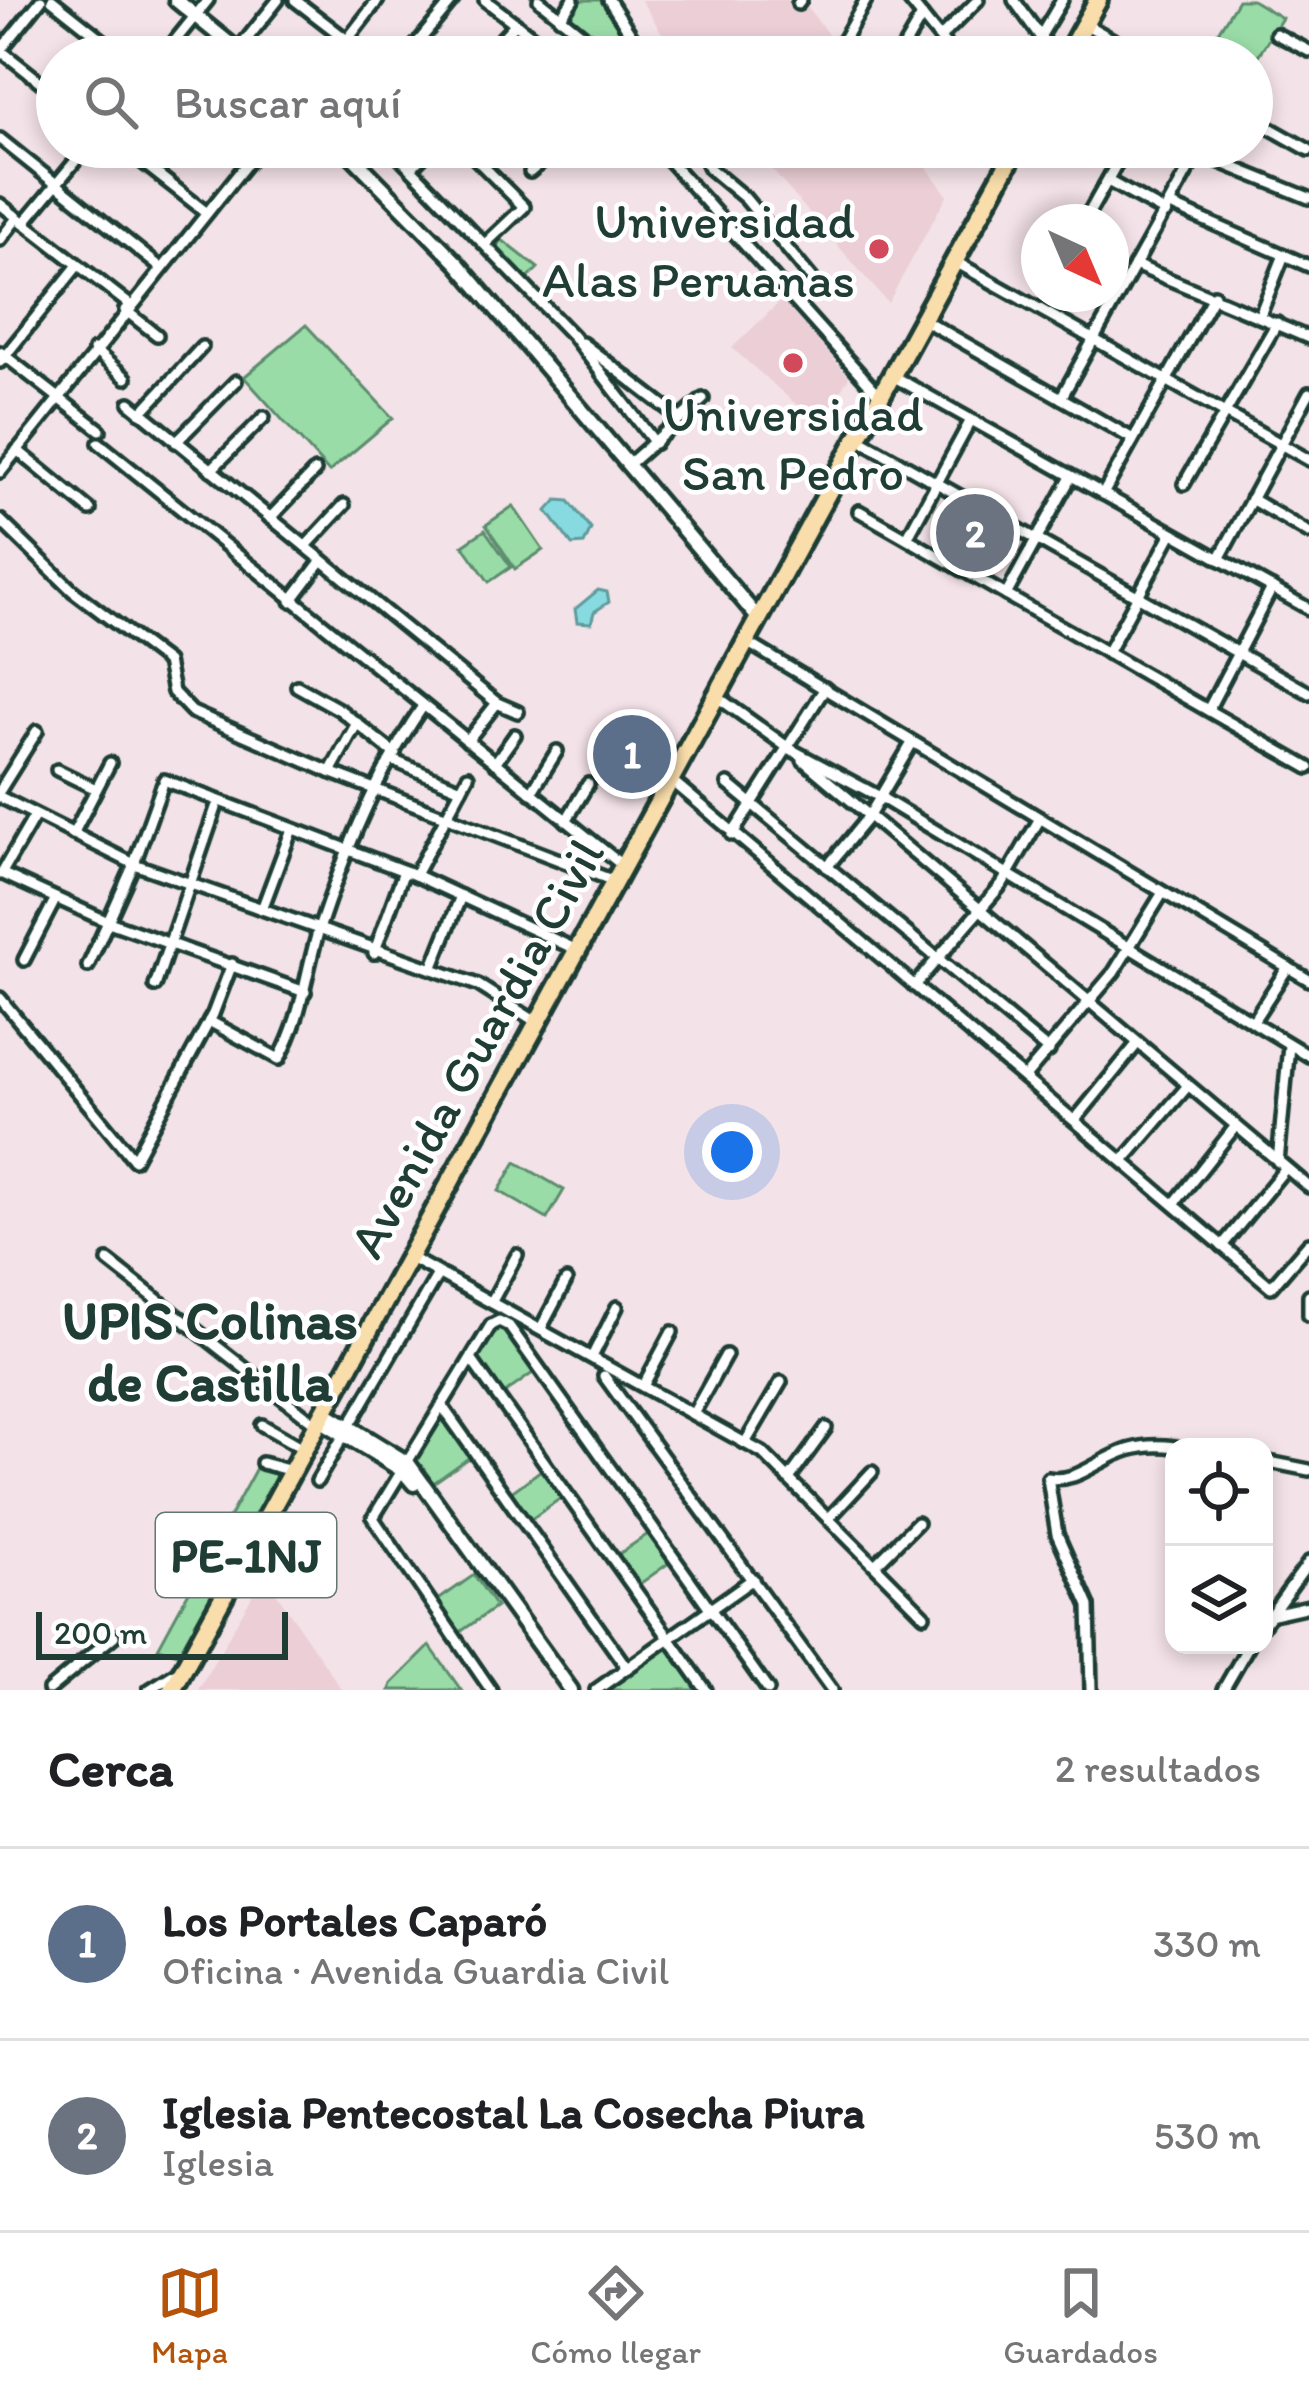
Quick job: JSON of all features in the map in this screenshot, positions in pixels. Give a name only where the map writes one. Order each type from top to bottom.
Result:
[{"type":"highway","points":[[1077,36],[1098,0]]},
{"type":"highway","name":"Avenida Guardia Civil","points":[[321,1419],[1005,168]]},
{"type":"highway","name":"PE-1NJ","points":[[172,1690],[321,1419]]},
{"type":"street","points":[[36,78],[0,50],[41,0]]},
{"type":"street","points":[[52,0],[97,36]]},
{"type":"street","points":[[176,0],[220,36]]},
{"type":"street","points":[[179,36],[208,0]]},
{"type":"street","points":[[254,36],[278,0]]},
{"type":"street","points":[[296,0],[342,36]]},
{"type":"street","points":[[350,36],[378,0]]},
{"type":"street","points":[[423,36],[453,0]]},
{"type":"street","points":[[485,0],[533,36]]},
{"type":"street","points":[[539,0],[583,36]]},
{"type":"street","points":[[560,18],[573,0]]},
{"type":"street","points":[[609,0],[632,36]]},
{"type":"street","points":[[845,36],[866,0]]},
{"type":"street","points":[[909,0],[938,36]]},
{"type":"street","points":[[942,36],[978,0]]},
{"type":"street","points":[[1014,0],[1039,36]]},
{"type":"street","points":[[1041,36],[1061,0]]},
{"type":"street","points":[[910,36],[922,16]]},
{"type":"street","points":[[504,36],[516,23]]},
{"type":"street","points":[[1084,24],[1105,36]]},
{"type":"street","points":[[1276,34],[1309,51]]},
{"type":"street","points":[[1273,130],[1309,150]]},
{"type":"street","points":[[0,139],[36,167]]},
{"type":"street","points":[[38,168],[161,268]]},
{"type":"street","points":[[0,240],[70,168]]},
{"type":"street","points":[[150,168],[208,213]]},
{"type":"street","points":[[0,472],[243,168]]},
{"type":"street","points":[[364,168],[458,264],[758,618]]},
{"type":"street","points":[[411,168],[572,336],[655,443]]},
{"type":"street","points":[[485,168],[524,207],[485,244]]},
{"type":"street","points":[[530,172],[535,168]]},
{"type":"street","points":[[676,168],[880,396]]},
{"type":"street","points":[[709,168],[745,198],[813,280]]},
{"type":"street","points":[[1095,204],[1115,168]]},
{"type":"street","points":[[1061,398],[1190,168]]},
{"type":"street","points":[[1233,168],[1309,198]]},
{"type":"street","points":[[1108,181],[1309,266]]},
{"type":"street","points":[[0,205],[157,335]]},
{"type":"street","points":[[1260,315],[1284,255]]},
{"type":"street","points":[[954,262],[1021,300]]},
{"type":"street","points":[[78,265],[2,357],[100,430]]},
{"type":"street","points":[[1135,265],[1309,338]]},
{"type":"street","points":[[1103,494],[1214,295]]},
{"type":"street","points":[[1043,312],[1309,460]]},
{"type":"street","points":[[922,319],[1133,439]]},
{"type":"street","points":[[1184,484],[1277,322]]},
{"type":"street","points":[[572,336],[681,419]]},
{"type":"street","points":[[141,413],[202,346]]},
{"type":"street","points":[[94,350],[126,378]]},
{"type":"street","points":[[891,375],[1309,609]]},
{"type":"street","points":[[176,442],[236,381]]},
{"type":"street","points":[[1219,559],[1309,392]]},
{"type":"street","points":[[628,465],[703,399]]},
{"type":"street","points":[[130,404],[496,704],[518,712]]},
{"type":"street","points":[[212,470],[264,417]]},
{"type":"street","points":[[907,538],[971,420]]},
{"type":"street","points":[[856,438],[1309,693]]},
{"type":"street","points":[[99,443],[566,821],[618,874]]},
{"type":"street","points":[[17,450],[90,510]]},
{"type":"street","points":[[270,518],[315,471]]},
{"type":"street","points":[[1006,595],[1071,477]]},
{"type":"street","points":[[1251,499],[1309,533]]},
{"type":"street","points":[[306,546],[344,506]]},
{"type":"street","points":[[859,511],[1308,764]]},
{"type":"street","points":[[0,520],[73,591],[167,662],[179,702],[330,772],[445,817],[618,874]]},
{"type":"street","points":[[1107,652],[1172,533]]},
{"type":"street","points":[[291,601],[322,560]]},
{"type":"street","points":[[1208,710],[1272,588]]},
{"type":"street","points":[[746,641],[1309,980]]},
{"type":"street","points":[[297,686],[357,723],[394,757],[461,789]]},
{"type":"street","points":[[732,835],[825,688]]},
{"type":"street","points":[[716,696],[790,749],[1186,1088],[1309,1187]]},
{"type":"street","points":[[467,741],[496,704]]},
{"type":"street","points":[[209,1021],[279,1059],[296,1030],[319,932],[347,850],[423,706]]},
{"type":"street","points":[[330,772],[357,723]]},
{"type":"street","points":[[37,731],[0,793],[34,817],[134,865],[478,985],[538,1023]]},
{"type":"street","points":[[495,764],[515,734]]},
{"type":"street","points":[[827,867],[868,816],[912,743]]},
{"type":"street","points":[[790,749],[880,796],[1309,1056]]},
{"type":"street","points":[[531,793],[557,751]]},
{"type":"street","points":[[73,834],[110,763]]},
{"type":"street","points":[[57,770],[96,789]]},
{"type":"street","points":[[374,952],[410,873],[468,776]]},
{"type":"street","points":[[670,779],[1271,1287],[1309,1243]]},
{"type":"street","points":[[88,966],[134,865],[163,783],[410,873],[577,950]]},
{"type":"street","points":[[566,821],[588,784]]},
{"type":"street","points":[[728,784],[1049,1051]]},
{"type":"street","points":[[155,986],[216,808]]},
{"type":"street","points":[[34,817],[0,874],[106,921],[305,992]]},
{"type":"street","points":[[914,986],[1009,874],[1040,820]]},
{"type":"street","points":[[262,909],[292,829]]},
{"type":"street","points":[[1024,1078],[1089,1002],[1162,893]]},
{"type":"street","points":[[432,969],[461,896]]},
{"type":"street","points":[[24,960],[55,900]]},
{"type":"street","points":[[0,998],[134,1160],[209,1021],[232,964]]},
{"type":"street","points":[[1253,1021],[1288,967]]},
{"type":"street","points":[[1076,1120],[1137,1044]]},
{"type":"street","points":[[1222,1246],[1282,1166],[1289,1045]]},
{"type":"street","points":[[1124,1160],[1186,1088]]},
{"type":"street","points":[[1174,1204],[1235,1127]]},
{"type":"street","points":[[492,1301],[517,1255]]},
{"type":"street","points":[[409,1257],[745,1443],[791,1476],[924,1615]]},
{"type":"street","points":[[108,1261],[321,1419],[405,1467],[571,1690]]},
{"type":"street","points":[[317,1481],[438,1274]]},
{"type":"street","points":[[541,1328],[566,1281]]},
{"type":"street","points":[[1309,1295],[1309,1316]]},
{"type":"street","points":[[592,1357],[617,1307]]},
{"type":"street","points":[[491,1690],[374,1522],[491,1324],[509,1326],[768,1690]]},
{"type":"street","points":[[643,1386],[672,1332]]},
{"type":"street","points":[[694,1414],[726,1355]]},
{"type":"street","points":[[471,1359],[706,1690]]},
{"type":"street","points":[[604,1376],[832,1690]]},
{"type":"street","points":[[745,1443],[781,1382]]},
{"type":"street","points":[[442,1406],[626,1668]]},
{"type":"street","points":[[262,1425],[304,1449]]},
{"type":"street","points":[[791,1476],[826,1428]]},
{"type":"street","points":[[1090,1690],[1089,1606],[1057,1534],[1048,1478],[1073,1477],[1132,1444],[1165,1446]]},
{"type":"street","points":[[262,1463],[292,1471]]},
{"type":"street","points":[[1273,1463],[1309,1470]]},
{"type":"street","points":[[405,1467],[562,1690]]},
{"type":"street","points":[[830,1516],[872,1472]]},
{"type":"street","points":[[876,1564],[917,1523]]},
{"type":"street","points":[[1273,1611],[1309,1562]]},
{"type":"street","points":[[596,1690],[752,1579]]},
{"type":"street","points":[[1273,1614],[1309,1606]]},
{"type":"street","points":[[49,1690],[114,1636]]},
{"type":"street","points":[[1222,1690],[1244,1654]]},
{"type":"street","points":[[149,1690],[184,1668]]},
{"type":"shaded area","name":"Universidad Alas Peruanas","points":[[641,0],[802,0],[829,36],[664,36]]},
{"type":"shaded area","name":"Universidad Alas Peruanas","points":[[770,168],[927,168],[947,195],[888,303]]},
{"type":"shaded area","name":"Universidad San Pedro","points":[[782,300],[849,377],[820,425],[732,348]]},
{"type":"shaded area","points":[[264,1575],[342,1690],[198,1690]]},
{"type":"green space","points":[[576,0],[604,0],[626,36],[591,36],[565,16]]},
{"type":"green space","points":[[1238,0],[1252,0],[1282,18],[1271,36],[1215,36]]},
{"type":"green space","points":[[502,240],[538,268],[525,281],[496,247]]},
{"type":"green space","points":[[306,325],[393,418],[329,472],[244,377]]},
{"type":"green space","points":[[513,506],[543,550],[515,569],[486,525]]},
{"type":"green space","points":[[485,530],[511,567],[489,582],[463,545]]},
{"type":"green space","points":[[516,1162],[564,1190],[547,1219],[499,1191]]},
{"type":"green space","points":[[496,1328],[506,1329],[537,1370],[501,1396],[477,1362]]},
{"type":"green space","points":[[442,1415],[470,1457],[432,1484],[414,1460]]},
{"type":"green space","points":[[256,1468],[275,1472],[276,1480],[181,1655],[158,1648]]},
{"type":"green space","points":[[541,1470],[561,1498],[530,1520],[510,1493]]},
{"type":"green space","points":[[648,1534],[669,1563],[637,1586],[616,1556]]},
{"type":"green space","points":[[474,1575],[496,1607],[456,1635],[434,1603]]},
{"type":"green space","points":[[668,1644],[700,1690],[603,1690]]},
{"type":"green space","points":[[430,1646],[461,1690],[390,1690],[392,1684]]},
{"type":"water","points":[[557,500],[569,501],[591,529],[584,544],[572,545],[547,511]]},
{"type":"water","points":[[598,590],[607,592],[609,602],[594,612],[591,623],[577,622],[575,609]]},
{"type":"place","name":"Universidad Alas Peruanas","points":[[879,249]]},
{"type":"place","name":"Universidad San Pedro","points":[[793,363]]},
{"type":"place","name":"Iglesia Pentecostal La Cosecha Piura","points":[[975,533]]},
{"type":"place","name":"Los Portales Caparó","points":[[632,754]]},
{"type":"district","name":"UPIS Colinas de Castilla","points":[[210,1351]]}]
